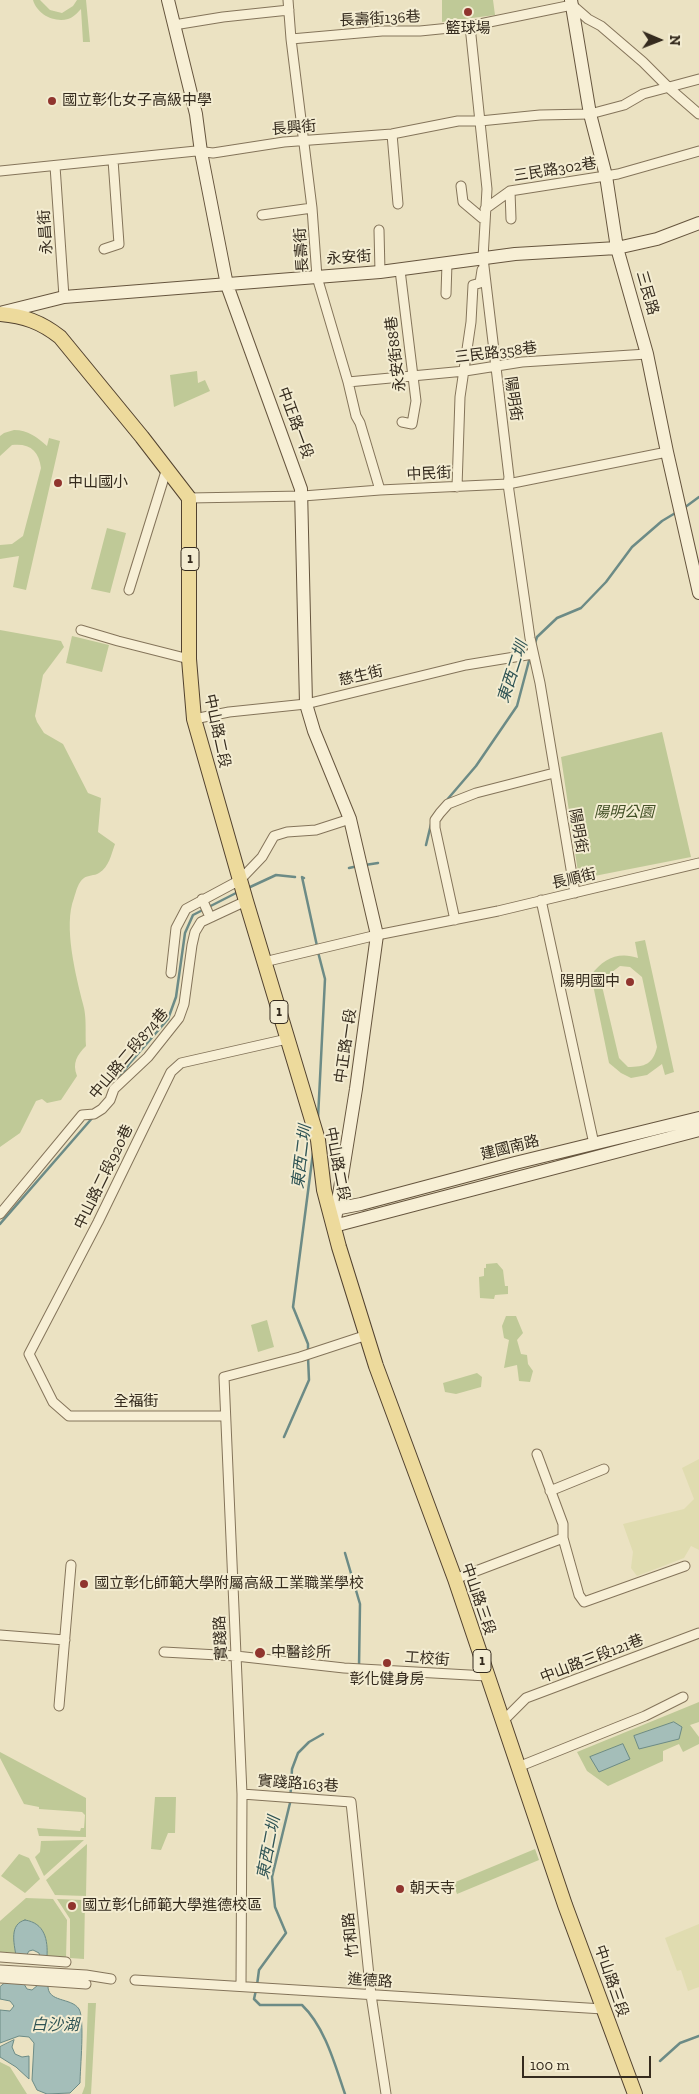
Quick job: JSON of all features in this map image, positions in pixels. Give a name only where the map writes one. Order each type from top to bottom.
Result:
[{"type":"main road","points":[[0,314],[32,319],[48,327],[60,337],[167,468],[189,498]]},
{"type":"main road","name":"中山路二段","points":[[189,498],[189,659],[194,719],[316,1134],[324,1190],[334,1209],[334,1226]]},
{"type":"main road","name":"中山路三段","points":[[334,1226],[392,1412],[455,1579],[502,1722],[603,2009],[635,2094]]},
{"type":"street","name":"中正路一段","points":[[168,0],[196,114],[201,152],[227,285],[303,496],[306,704],[314,731],[350,819],[377,935],[334,1209]]},
{"type":"street","name":"長壽街","points":[[288,0],[312,208],[317,277],[356,416],[360,423],[380,490]]},
{"type":"street","points":[[571,2],[588,19],[601,26],[643,62],[699,114]]},
{"type":"street","name":"長壽街136巷","points":[[291,39],[470,26],[571,2]]},
{"type":"street","name":"三民路","points":[[571,2],[590,114],[606,176],[617,248],[647,354],[699,593]]},
{"type":"street","points":[[174,25],[223,17],[289,10]]},
{"type":"street","name":"陽明街","points":[[470,26],[487,189],[483,258],[494,366],[509,477],[508,484],[533,654],[575,893]]},
{"type":"street","name":"長興街","points":[[0,170],[201,152],[213,153],[304,140],[392,134],[458,121],[480,121],[540,114],[590,114],[624,105],[643,94],[699,79]]},
{"type":"street","points":[[392,134],[398,204]]},
{"type":"street","name":"三民路302巷","points":[[485,214],[510,191],[606,176],[699,151]]},
{"type":"street","points":[[104,249],[119,244],[113,160]]},
{"type":"street","name":"永昌街","points":[[55,166],[64,296]]},
{"type":"street","points":[[461,186],[463,202],[482,218],[485,214]]},
{"type":"street","points":[[510,191],[511,219]]},
{"type":"street","points":[[262,215],[312,208]]},
{"type":"street","name":"永安街","points":[[0,314],[64,296],[380,272],[515,254],[617,248],[657,239],[699,223]]},
{"type":"street","points":[[379,230],[380,272]]},
{"type":"street","points":[[457,486],[460,397],[465,372],[473,302],[473,285],[480,283],[483,258]]},
{"type":"street","points":[[446,294],[447,263]]},
{"type":"street","name":"永安街88巷","points":[[400,270],[416,401],[412,424],[402,422]]},
{"type":"street","name":"三民路358巷","points":[[348,382],[465,372],[494,366],[576,358],[647,354]]},
{"type":"street","name":"中民街","points":[[189,498],[303,496],[508,484],[667,452]]},
{"type":"street","points":[[129,590],[167,468]]},
{"type":"street","points":[[81,630],[189,659]]},
{"type":"street","name":"慈生街","points":[[194,719],[229,712],[306,704],[466,666],[533,654]]},
{"type":"street","points":[[455,920],[435,828],[435,820],[448,804],[476,793],[554,773]]},
{"type":"street","points":[[171,973],[176,928],[186,909],[202,899],[243,890],[274,836],[287,832],[316,830],[350,819]]},
{"type":"street","name":"長順街","points":[[264,962],[377,935],[455,920],[575,893],[699,863]]},
{"type":"street","name":"中山路二段874巷","points":[[0,1214],[82,1116],[102,1109],[110,1100],[114,1089],[148,1057],[179,1018],[184,1004],[195,932],[201,922],[243,890]]},
{"type":"street","points":[[202,899],[210,917]]},
{"type":"street","points":[[541,900],[594,1144]]},
{"type":"street","name":"中山路二段920巷","points":[[53,1402],[29,1354],[98,1222],[171,1072],[181,1064],[287,1039]]},
{"type":"street","name":"建國南路","points":[[334,1209],[699,1118]]},
{"type":"street","name":"建國南路","points":[[334,1226],[699,1130]]},
{"type":"street","name":"實踐路","points":[[245,1987],[242,1794],[224,1377],[300,1357],[367,1335]]},
{"type":"street","name":"全福街","points":[[53,1402],[69,1416],[225,1416]]},
{"type":"street","points":[[537,1454],[563,1524],[562,1538],[579,1595],[584,1602],[685,1566]]},
{"type":"street","points":[[550,1491],[604,1468]]},
{"type":"street","points":[[455,1579],[562,1538]]},
{"type":"street","points":[[59,1706],[71,1565]]},
{"type":"street","name":"中山路三段121巷","points":[[502,1722],[526,1698],[699,1633]]},
{"type":"street","points":[[0,1635],[65,1640]]},
{"type":"street","name":"工校街","points":[[164,1652],[487,1676]]},
{"type":"street","points":[[518,1767],[645,1716],[683,1697]]},
{"type":"street","name":"實踐路163巷","points":[[242,1794],[351,1802]]},
{"type":"street","name":"竹和路","points":[[351,1802],[371,1995],[386,2094]]},
{"type":"street","points":[[0,1957],[66,1962]]},
{"type":"street","points":[[0,1965],[87,1971]]},
{"type":"street","points":[[0,1970],[86,1975],[111,1979]]},
{"type":"street","points":[[0,1978],[86,1984]]},
{"type":"street","name":"進德路","points":[[135,1980],[603,2009]]},
{"type":"shaded area","points":[[699,1459],[699,1550],[691,1546],[684,1558],[637,1576],[631,1568],[633,1552],[623,1524],[684,1509],[694,1499],[682,1468]]},
{"type":"shaded area","points":[[699,1924],[699,1987],[688,1991],[681,1970],[677,1971],[665,1938]]},
{"type":"green space","points":[[33,0],[40,0],[50,10],[62,13],[73,6],[77,0],[86,0],[90,42],[83,42],[81,9],[70,18],[57,20],[42,13]]},
{"type":"green space","name":"籃球場","points":[[442,0],[493,0],[495,15],[442,22]]},
{"type":"green space","points":[[197,371],[198,383],[205,380],[210,391],[174,407],[170,375]]},
{"type":"green space","points":[[14,430],[24,431],[47,446],[49,438],[60,441],[26,590],[13,587],[19,556],[0,559],[0,545],[12,544],[23,536],[41,468],[36,453],[24,445],[12,445],[0,456],[0,436]]},
{"type":"green space","points":[[107,528],[126,533],[110,593],[91,589]]},
{"type":"green space","points":[[0,630],[61,641],[64,647],[43,675],[35,716],[44,733],[63,744],[88,793],[101,798],[98,832],[115,844],[105,867],[99,873],[86,877],[80,882],[71,909],[70,936],[84,1009],[86,1046],[75,1063],[77,1076],[61,1100],[47,1103],[42,1099],[36,1101],[20,1133],[0,1147]]},
{"type":"green space","points":[[72,636],[109,645],[102,672],[66,663]]},
{"type":"green space","name":"陽明公園","points":[[662,732],[691,857],[579,879],[561,757]]},
{"type":"green space","points":[[645,940],[674,1072],[665,1075],[662,1064],[647,1075],[631,1078],[621,1073],[609,1063],[591,975],[596,969],[612,958],[624,955],[638,958],[635,942]],"holes":[[[620,966],[630,967],[642,977],[657,1047],[651,1061],[644,1065],[628,1067],[619,1058],[602,986],[608,975]]]},
{"type":"green space","points":[[497,1263],[503,1270],[505,1286],[508,1286],[508,1294],[495,1295],[494,1299],[480,1298],[479,1277],[484,1276],[486,1264]]},
{"type":"green space","points":[[506,1316],[516,1316],[523,1333],[517,1340],[521,1354],[527,1355],[528,1364],[533,1371],[530,1382],[519,1381],[517,1365],[504,1368],[509,1340],[504,1338],[502,1326]]},
{"type":"green space","points":[[267,1320],[274,1347],[258,1352],[251,1325]]},
{"type":"green space","points":[[477,1373],[482,1377],[481,1387],[456,1394],[445,1392],[443,1383]]},
{"type":"green space","points":[[699,1702],[699,1722],[690,1725],[699,1737],[699,1744],[683,1752],[679,1744],[663,1751],[663,1761],[608,1786],[587,1771],[577,1752]]},
{"type":"green space","points":[[0,1752],[86,1798],[86,1837],[39,1836],[37,1828],[80,1831],[81,1828],[84,1828],[85,1815],[82,1812],[39,1809],[39,1807],[24,1804],[0,1758]]},
{"type":"green space","points":[[155,1797],[176,1797],[175,1833],[168,1833],[161,1850],[151,1849]]},
{"type":"green space","points":[[84,1840],[44,1876],[35,1857],[40,1852],[41,1841]]},
{"type":"green space","points":[[87,1844],[86,1896],[55,1895],[46,1880]]},
{"type":"green space","points":[[535,1849],[539,1860],[457,1894],[453,1883]]},
{"type":"green space","points":[[19,1854],[29,1858],[40,1879],[25,1893],[1,1876]]},
{"type":"green space","points":[[26,1898],[53,1899],[67,1920],[66,1958],[47,1957],[47,1945],[44,1934],[37,1925],[25,1920],[15,1929],[16,1956],[0,1955],[0,1921]]},
{"type":"green space","points":[[57,1899],[85,1900],[84,1959],[70,1958],[70,1919]]},
{"type":"green space","points":[[88,2003],[96,2003],[91,2094],[82,2094],[85,2086]]},
{"type":"green space","points":[[0,2062],[10,2067],[27,2094],[0,2094]]},
{"type":"water","points":[[674,1722],[682,1727],[679,1739],[639,1749],[634,1736]]},
{"type":"water","points":[[623,1744],[630,1759],[599,1772],[590,1757]]},
{"type":"water","points":[[25,1920],[37,1925],[44,1933],[47,1944],[47,1957],[40,1957],[39,1953],[33,1950],[29,1951],[26,1956],[16,1956],[15,1930],[20,1922]]},
{"type":"water","name":"白沙湖","points":[[5,1983],[24,1984],[27,1989],[32,1990],[38,1985],[48,1985],[51,1995],[75,2005],[79,2009],[82,2023],[80,2083],[70,2093],[47,2094],[37,2090],[32,2080],[34,2043],[29,2037],[19,2036],[0,2043],[0,2010],[10,2011],[14,2006],[10,2001],[0,1999],[0,1987]]},
{"type":"water","points":[[14,2040],[12,2047],[15,2054],[22,2057],[29,2056],[29,2079],[16,2067],[0,2057],[0,2047]]},
{"type":"waterway","name":"東西二圳","points":[[684,508],[699,497]]},
{"type":"waterway","name":"東西二圳","points":[[535,643],[537,637],[557,618],[581,608],[606,582],[632,547],[662,521],[677,512]]},
{"type":"waterway","name":"東西二圳","points":[[446,801],[476,766],[517,706],[530,657]]},
{"type":"waterway","name":"東西二圳","points":[[426,845],[432,820]]},
{"type":"waterway","points":[[365,865],[378,863]]},
{"type":"waterway","points":[[349,868],[358,866]]},
{"type":"waterway","points":[[248,888],[276,875],[295,877]]},
{"type":"waterway","name":"東西二圳","points":[[304,878],[302,877],[317,946]]},
{"type":"waterway","points":[[118,1080],[129,1064],[168,1019],[176,997],[185,933],[193,915],[238,892]]},
{"type":"waterway","name":"東西二圳","points":[[318,952],[325,979],[318,1118]]},
{"type":"waterway","points":[[0,1224],[94,1116]]},
{"type":"waterway","name":"東西二圳","points":[[308,1351],[308,1344],[293,1307],[313,1153]]},
{"type":"waterway","name":"東西二圳","points":[[284,1437],[309,1380],[308,1357]]},
{"type":"waterway","name":"東西二圳","points":[[345,1553],[360,1604],[359,1667]]},
{"type":"waterway","name":"東西二圳","points":[[257,1985],[259,1970],[286,1933],[275,1907],[272,1877],[290,1803],[292,1769],[298,1753],[309,1742],[323,1734]]},
{"type":"waterway","name":"東西二圳","points":[[256,1990],[254,1999],[260,2005],[302,2005],[310,2014],[323,2035],[345,2094]]},
{"type":"waterway","points":[[660,2061],[680,2043],[699,2036]]},
{"type":"place","name":"籃球場","points":[[468,12]]},
{"type":"place","name":"國立彰化女子高級中學","points":[[52,101]]},
{"type":"place","name":"中山國小","points":[[58,483]]},
{"type":"place","name":"陽明國中","points":[[630,982]]},
{"type":"place","name":"國立彰化師範大學附屬高級工業職業學校","points":[[84,1584]]},
{"type":"place","name":"中醫診所","points":[[260,1653]]},
{"type":"place","name":"彰化健身房","points":[[387,1663]]},
{"type":"place","name":"朝天寺","points":[[400,1889]]},
{"type":"place","name":"國立彰化師範大學進德校區","points":[[72,1906]]}]
